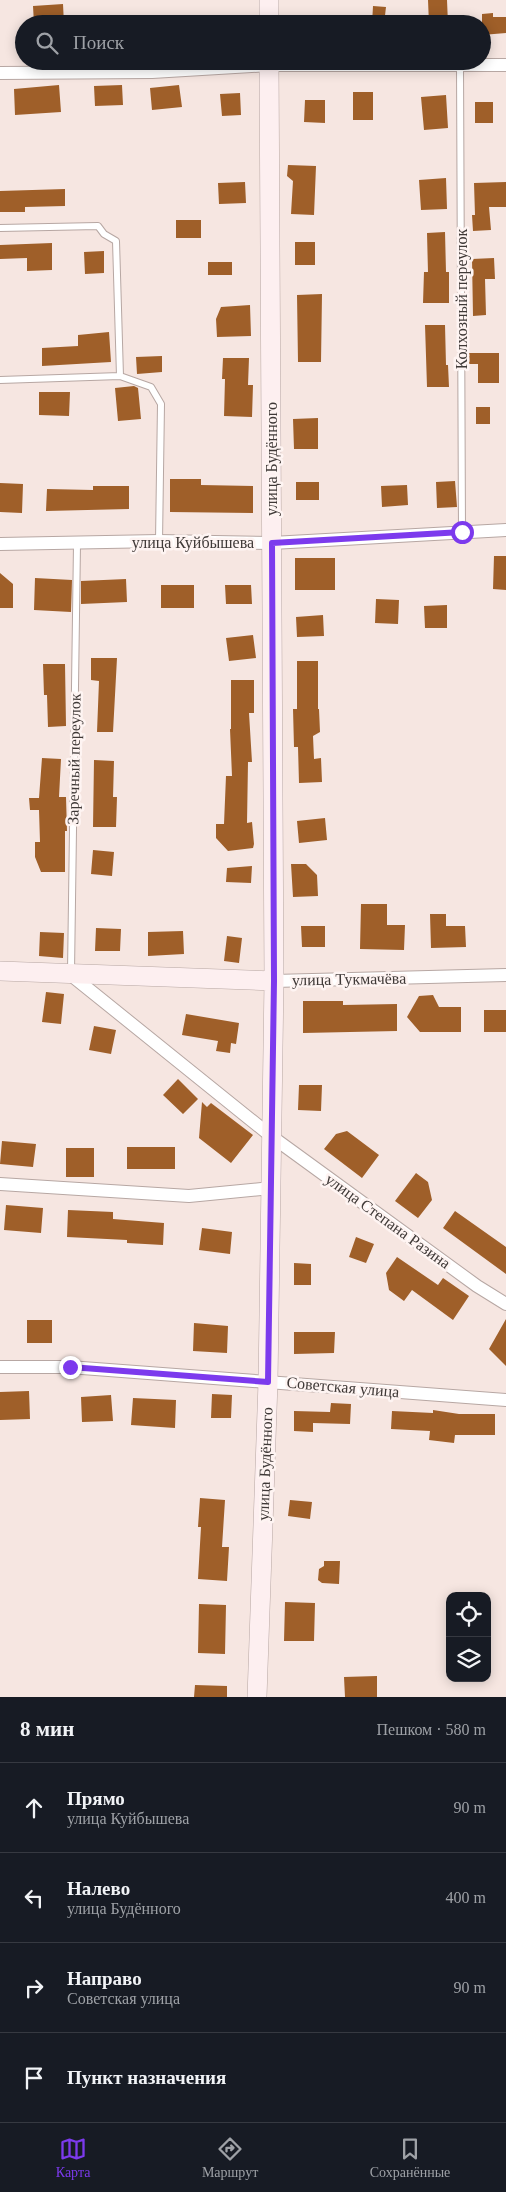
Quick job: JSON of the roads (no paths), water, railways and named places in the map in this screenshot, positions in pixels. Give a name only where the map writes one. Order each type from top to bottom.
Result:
[{"type":"street","points":[[268,0],[269,15]]},
{"type":"street","points":[[491,66],[506,66]]},
{"type":"street","points":[[0,74],[178,70]]},
{"type":"street","name":"улица Будённого","points":[[257,1697],[268,1382],[274,981],[269,70]]},
{"type":"street","name":"улица Куйбышева","points":[[0,544],[272,543],[506,530]]},
{"type":"street","name":"улица Тукмачёва","points":[[0,971],[274,981],[506,975]]},
{"type":"street","points":[[71,975],[271,1136]]},
{"type":"street","name":"улица Степана Разина","points":[[271,1136],[477,1286],[506,1304]]},
{"type":"street","points":[[0,1184],[189,1196],[271,1188]]},
{"type":"street","name":"Советская улица","points":[[0,1367],[70,1367],[506,1400]]},
{"type":"lane","name":"Колхозный переулок","points":[[460,70],[462,532]]},
{"type":"lane","points":[[0,228],[98,226],[104,234],[116,241],[120,376]]},
{"type":"lane","points":[[0,380],[120,376],[151,387],[161,404],[160,542]]},
{"type":"lane","name":"Заречный переулок","points":[[71,975],[77,544]]}]
